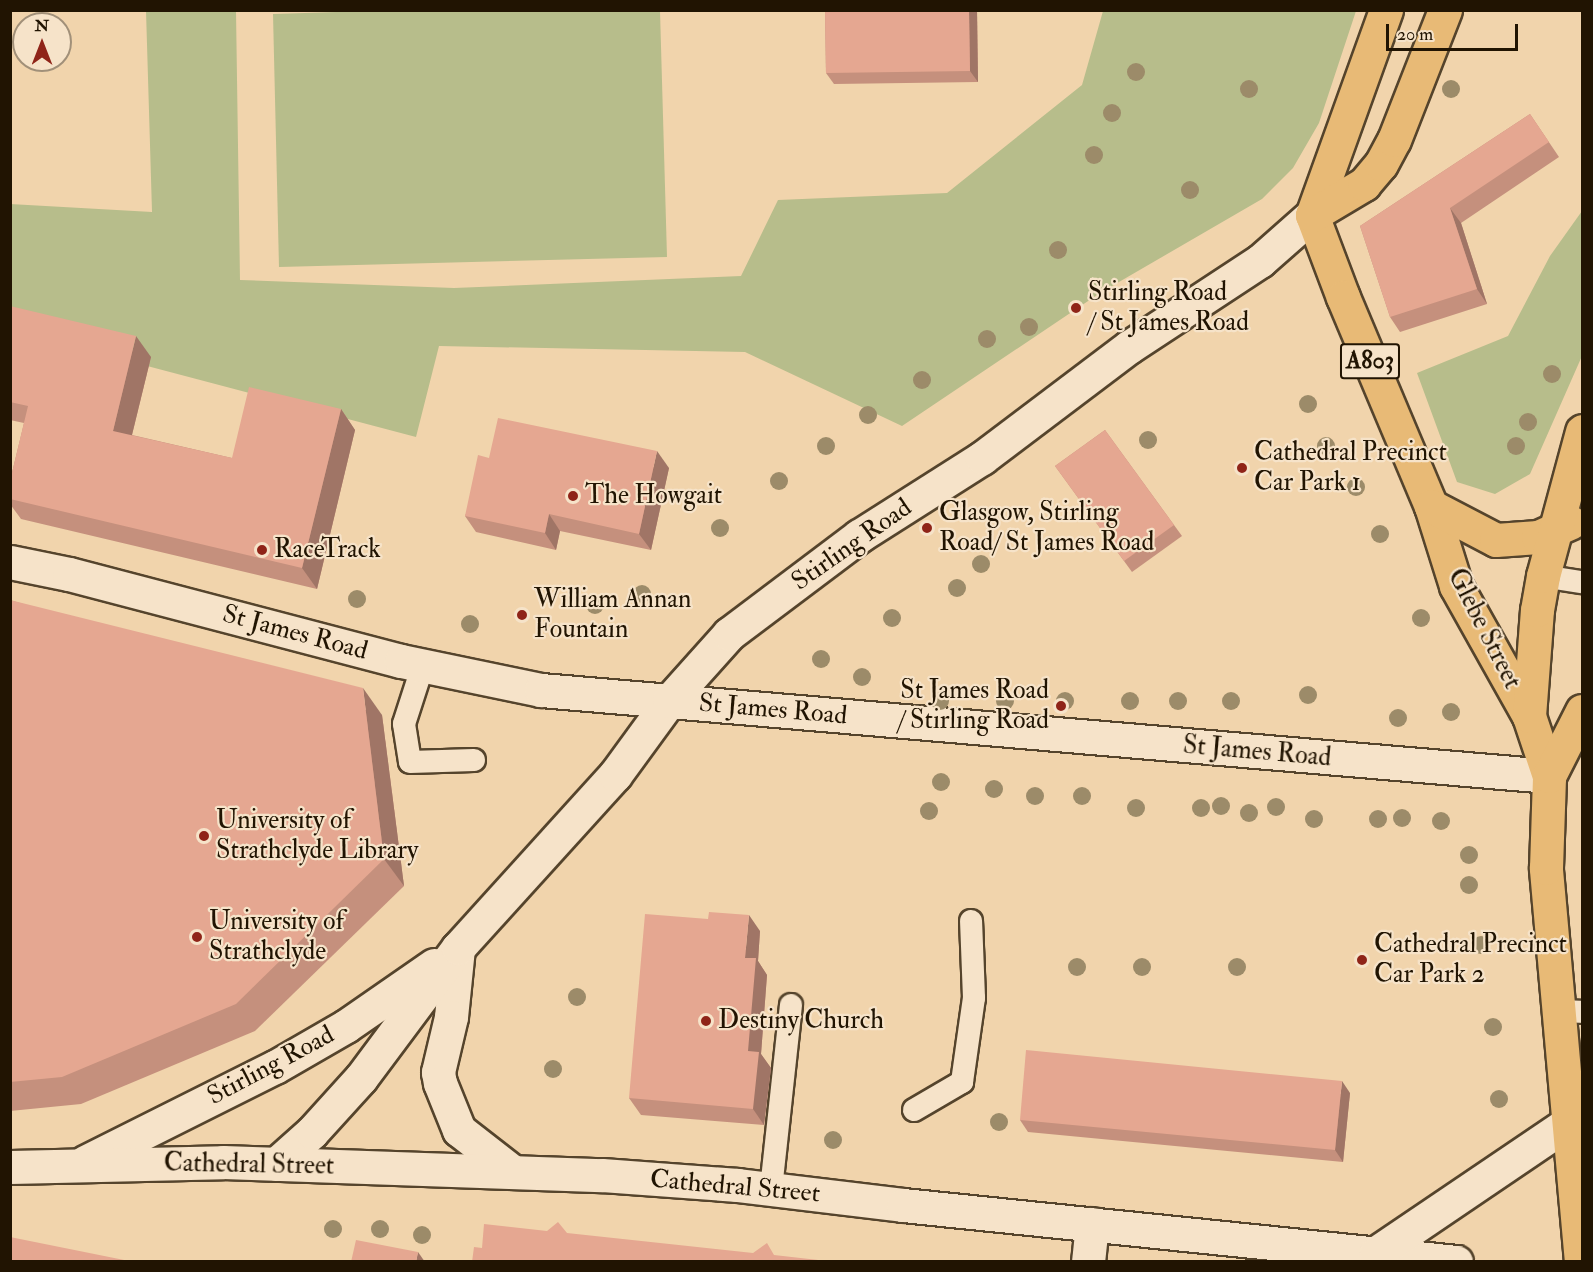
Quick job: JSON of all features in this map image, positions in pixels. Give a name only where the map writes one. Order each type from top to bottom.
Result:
[{"type":"main road","points":[[1312,215],[1386,10]]},
{"type":"main road","points":[[1312,215],[1364,184],[1381,164],[1394,140],[1445,10]]},
{"type":"main road","name":"Glebe Street","points":[[1312,215],[1343,297],[1431,506],[1456,585],[1529,716],[1549,776]]},
{"type":"main road","points":[[1529,716],[1537,610],[1543,576],[1569,523],[1582,431]]},
{"type":"main road","points":[[1431,506],[1496,540],[1538,537],[1569,523]]},
{"type":"main road","points":[[1581,1262],[1568,1124],[1570,1011],[1546,868],[1549,776],[1582,711]]},
{"type":"street","name":"Stirling Road","points":[[276,1164],[312,1132],[361,1078],[458,948],[615,775],[669,701],[729,634],[859,536],[982,458],[1129,347],[1260,261],[1312,215]]},
{"type":"street","name":"St James Road","points":[[10,562],[69,574],[423,665],[541,690],[1549,776]]},
{"type":"street","name":"Stirling Road","points":[[75,1167],[274,1067],[346,1026],[458,948]]},
{"type":"street","points":[[458,948],[451,1017],[438,1072],[440,1083],[459,1130],[513,1172]]},
{"type":"street","points":[[1376,1253],[1568,1124]]},
{"type":"street","name":"Cathedral Street","points":[[10,1167],[223,1162],[602,1175],[771,1189],[1456,1262]]},
{"type":"street","points":[[1088,1262],[1092,1224]]},
{"type":"lane","points":[[1543,576],[1582,582]]},
{"type":"lane","points":[[423,665],[404,724],[410,762],[474,760]]},
{"type":"lane","points":[[914,1110],[962,1082],[974,998],[971,921]]},
{"type":"lane","points":[[771,1189],[790,1005]]},
{"type":"green space","points":[[399,10],[660,11],[667,257],[279,267],[273,14]]},
{"type":"green space","points":[[146,11],[236,11],[240,280],[454,288],[741,276],[778,200],[947,193],[1082,85],[1103,11],[1356,11],[1319,123],[1293,168],[1262,199],[1100,293],[902,426],[745,352],[439,346],[416,437],[11,330],[10,204],[152,212]]},
{"type":"green space","points":[[1582,211],[1582,356],[1530,474],[1495,494],[1457,482],[1417,373],[1508,336],[1550,256]]},
{"type":"building","points":[[825,10],[969,10],[970,71],[826,73]]},
{"type":"building","points":[[1530,114],[1549,142],[1450,208],[1477,289],[1390,317],[1360,226]]},
{"type":"building","points":[[10,306],[136,336],[113,431],[232,458],[249,387],[341,409],[302,568],[10,499],[10,481],[28,406],[10,402]]},
{"type":"building","name":"The Howgait","points":[[498,418],[657,451],[639,534],[549,514],[545,533],[465,516],[478,455],[489,458]]},
{"type":"building","points":[[1105,430],[1174,525],[1124,561],[1055,466]]},
{"type":"building","name":"University of Strathclyde Library","points":[[10,600],[363,688],[384,859],[236,1004],[62,1077],[10,1082]]},
{"type":"building","name":"Destiny Church","points":[[709,912],[749,915],[745,958],[756,958],[748,1051],[759,1052],[753,1109],[629,1098],[645,914],[708,919]]},
{"type":"building","points":[[1026,1050],[1342,1081],[1335,1150],[1020,1120]]},
{"type":"building","points":[[558,1222],[567,1233],[753,1253],[767,1243],[774,1255],[836,1262],[472,1262],[474,1247],[482,1248],[484,1224],[547,1231]]},
{"type":"building","points":[[10,1237],[134,1262],[10,1262]]},
{"type":"building","points":[[356,1240],[418,1252],[416,1262],[351,1262]]},
{"type":"place","name":"Stirling Road / St James Road","points":[[1076,308]]},
{"type":"place","name":"Cathedral Precinct Car Park 1","points":[[1242,468]]},
{"type":"place","name":"The Howgait","points":[[573,496]]},
{"type":"place","name":"Glasgow, Stirling Road/ St James Road","points":[[927,528]]},
{"type":"place","name":"RaceTrack","points":[[262,550]]},
{"type":"place","name":"William Annan Fountain","points":[[522,615]]},
{"type":"place","name":"St James Road / Stirling Road","points":[[1061,706]]},
{"type":"place","name":"University of Strathclyde Library","points":[[204,836]]},
{"type":"place","name":"University of Strathclyde","points":[[197,937]]},
{"type":"place","name":"Cathedral Precinct Car Park 2","points":[[1362,960]]},
{"type":"place","name":"Destiny Church","points":[[706,1021]]}]
